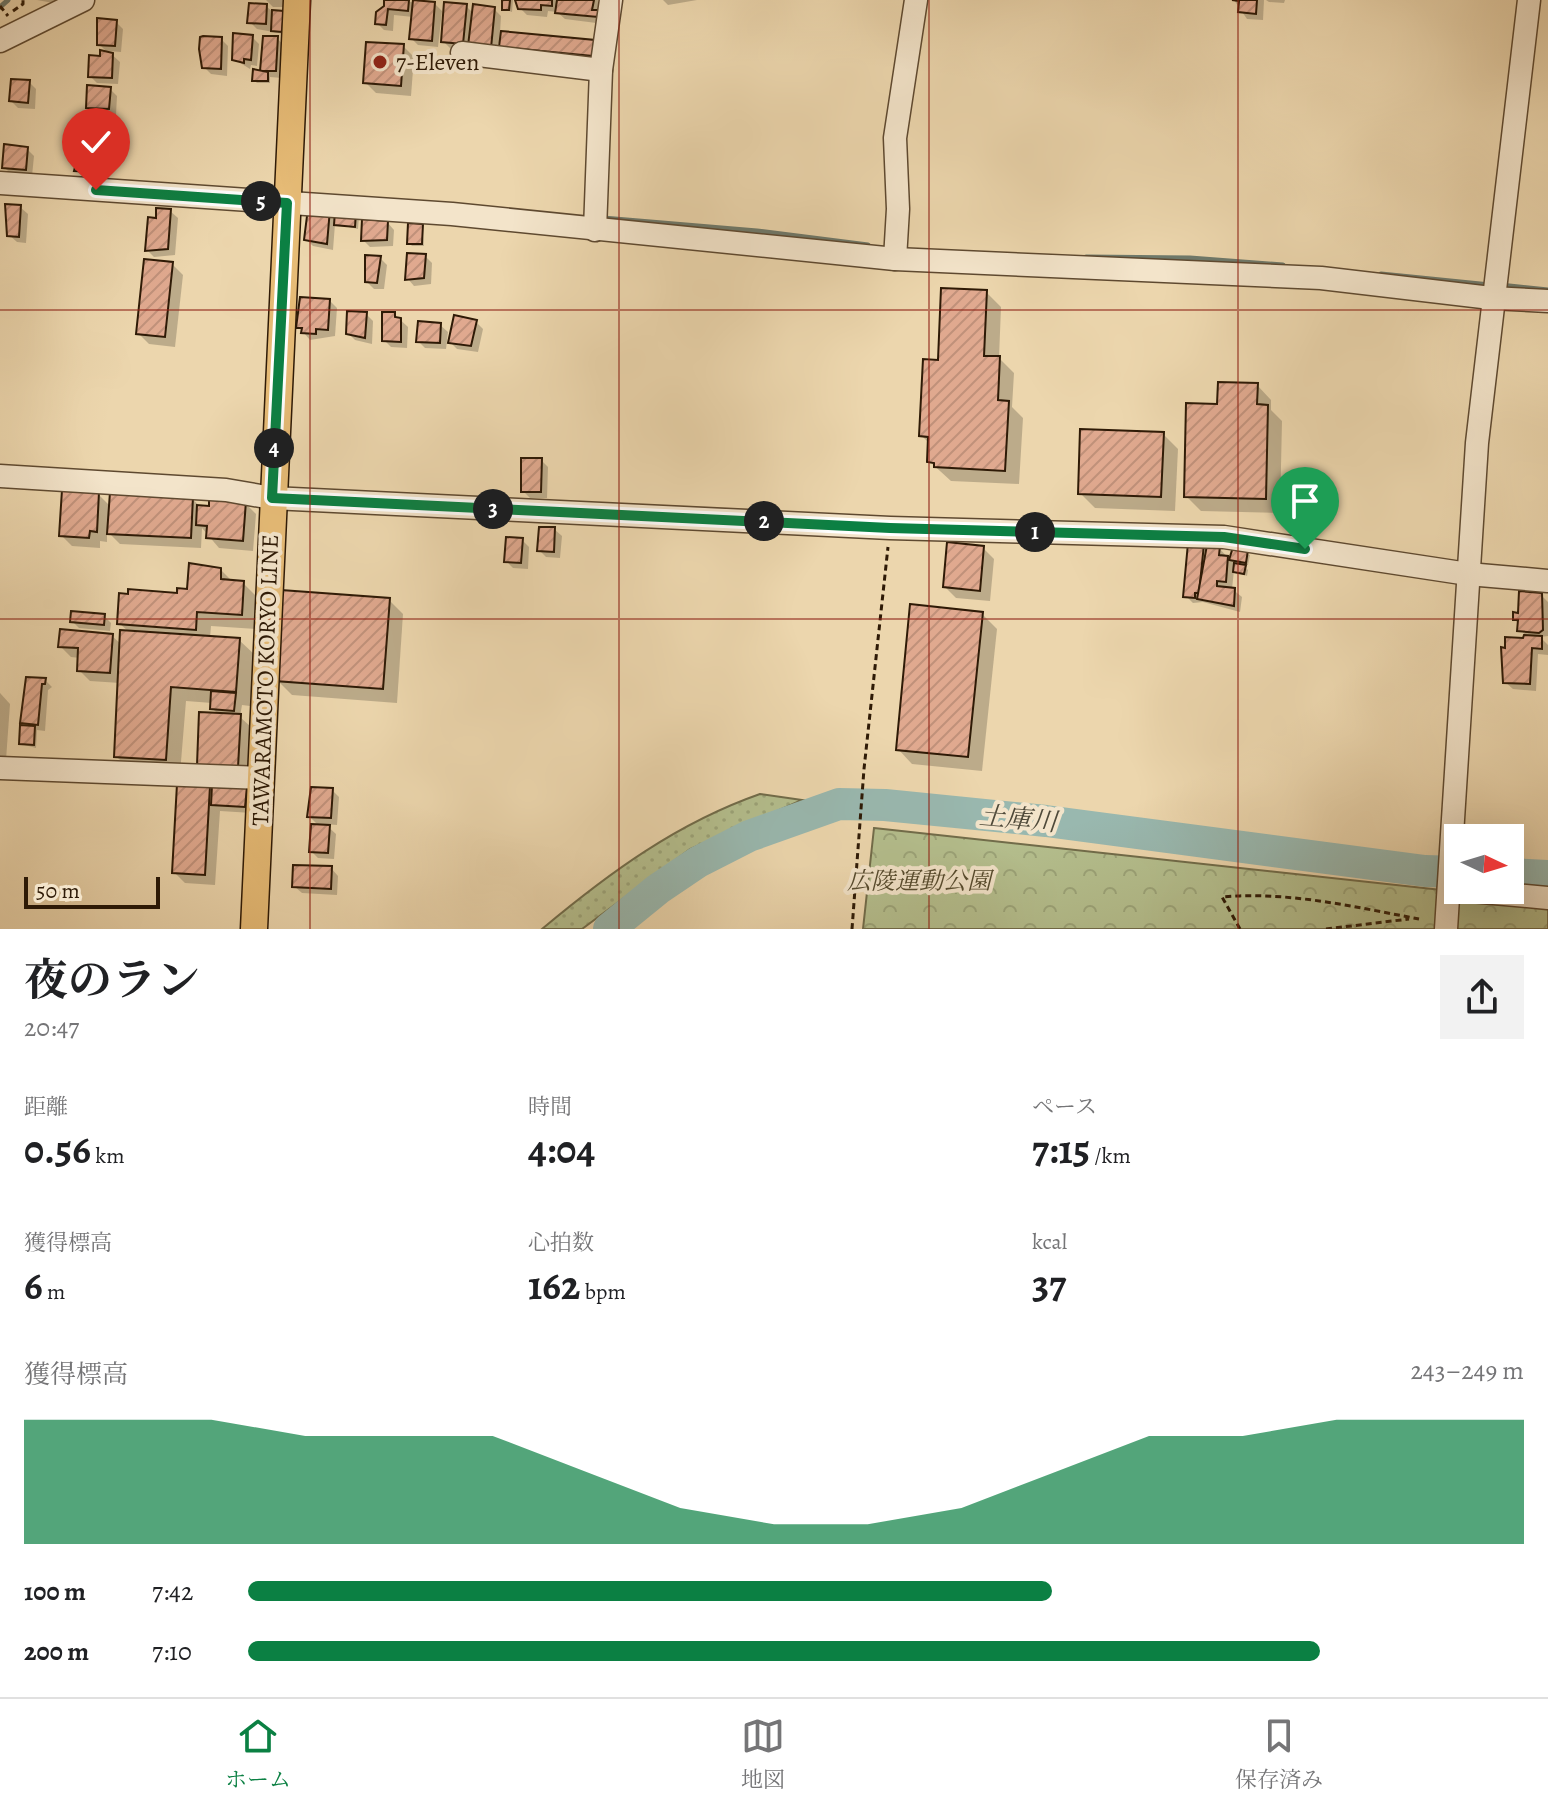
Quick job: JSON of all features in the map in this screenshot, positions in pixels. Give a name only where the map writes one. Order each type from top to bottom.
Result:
[{"type":"main road","name":"TAWARAMOTO KORYO LINE","points":[[254,929],[297,0]]},
{"type":"street","points":[[0,41],[83,0]]},
{"type":"street","points":[[596,221],[601,70],[611,0]]},
{"type":"street","points":[[895,250],[895,138],[916,0]]},
{"type":"street","points":[[1454,824],[1468,574],[1491,298],[1529,0]]},
{"type":"street","points":[[462,53],[601,70]]},
{"type":"street","points":[[0,183],[596,221],[680,234],[1306,277],[1491,298],[1548,301]]},
{"type":"street","points":[[0,476],[226,490],[272,498],[890,528],[1224,537],[1468,574],[1548,581]]},
{"type":"street","points":[[0,768],[261,778]]},
{"type":"street","points":[[1524,896],[1548,898]]},
{"type":"street","points":[[1446,929],[1448,904]]},
{"type":"path","points":[[0,6],[7,14],[23,4],[23,0]]},
{"type":"path","points":[[852,929],[864,769],[890,528]]},
{"type":"path","points":[[1240,929],[1222,897],[1252,895],[1340,904],[1419,919],[1326,929]]},
{"type":"green space","points":[[760,794],[802,800],[690,849],[582,929],[542,929],[645,851],[700,819]]},
{"type":"green space","name":"広陵運動公園","points":[[874,828],[1444,890],[1444,904],[1524,904],[1524,893],[1548,893],[1548,929],[863,929]]},
{"type":"building","points":[[384,0],[409,0],[408,11],[388,9],[386,25],[375,24],[376,12],[384,6]]},
{"type":"building","points":[[413,0],[435,2],[432,41],[409,39]]},
{"type":"building","points":[[502,0],[510,0],[509,10],[502,10]]},
{"type":"building","points":[[515,0],[552,0],[552,6],[541,5],[541,10],[518,9]]},
{"type":"building","points":[[557,0],[594,0],[592,10],[599,10],[598,17],[555,13]]},
{"type":"building","points":[[1232,0],[1257,0],[1256,14],[1238,12],[1239,1]]},
{"type":"building","points":[[444,2],[467,4],[463,44],[441,42]]},
{"type":"building","points":[[249,3],[267,4],[266,24],[247,23]]},
{"type":"building","points":[[473,4],[495,7],[491,48],[468,46]]},
{"type":"building","points":[[272,10],[284,11],[282,32],[271,31]]},
{"type":"building","points":[[97,18],[117,20],[115,46],[97,45]]},
{"type":"building","points":[[501,31],[595,40],[593,56],[499,47]]},
{"type":"building","points":[[233,33],[253,35],[251,60],[244,59],[244,63],[232,60]]},
{"type":"building","points":[[263,36],[278,36],[276,71],[260,71]]},
{"type":"building","points":[[200,37],[222,37],[221,69],[202,68],[199,49]]},
{"type":"building","points":[[366,42],[404,44],[401,86],[363,83]]},
{"type":"building","points":[[100,50],[113,53],[112,78],[88,77],[89,55],[100,56]]},
{"type":"building","points":[[253,69],[268,72],[268,81],[252,81]]},
{"type":"building","points":[[11,79],[30,80],[28,103],[9,101]]},
{"type":"building","points":[[87,85],[111,87],[109,109],[86,108]]},
{"type":"building","points":[[87,115],[109,117],[106,148],[84,147]]},
{"type":"building","points":[[4,144],[28,147],[26,170],[2,168]]},
{"type":"building","points":[[79,151],[105,152],[104,169],[97,168],[97,172],[74,171]]},
{"type":"building","points":[[5,204],[21,205],[19,237],[7,236]]},
{"type":"building","points":[[156,208],[171,209],[168,249],[145,251],[148,217],[156,218]]},
{"type":"building","points":[[308,208],[330,209],[327,244],[304,240]]},
{"type":"building","points":[[335,211],[356,212],[355,227],[334,225]]},
{"type":"building","points":[[362,219],[388,221],[387,240],[361,241]]},
{"type":"building","points":[[408,223],[423,224],[422,244],[407,244]]},
{"type":"building","points":[[407,253],[426,254],[424,278],[405,280]]},
{"type":"building","points":[[365,255],[381,256],[377,283],[365,282]]},
{"type":"building","points":[[144,259],[173,262],[165,337],[136,334]]},
{"type":"building","points":[[941,288],[987,290],[984,356],[1000,356],[998,400],[1009,401],[1005,471],[934,467],[934,463],[927,462],[928,437],[919,436],[923,359],[938,360]]},
{"type":"building","points":[[300,297],[330,299],[328,330],[316,329],[316,334],[301,333],[302,328],[296,328]]},
{"type":"building","points":[[347,311],[367,312],[365,338],[346,334]]},
{"type":"building","points":[[382,312],[395,312],[395,317],[401,318],[401,342],[382,341]]},
{"type":"building","points":[[454,315],[477,320],[471,346],[448,343]]},
{"type":"building","points":[[418,321],[441,323],[440,343],[416,342]]},
{"type":"building","points":[[1218,382],[1258,383],[1257,404],[1268,405],[1266,499],[1184,497],[1186,403],[1217,404]]},
{"type":"building","points":[[1080,429],[1164,432],[1161,497],[1078,494]]},
{"type":"building","points":[[521,458],[542,458],[541,492],[521,492]]},
{"type":"building","points":[[62,490],[99,492],[97,532],[90,531],[89,538],[59,536]]},
{"type":"building","points":[[110,492],[193,497],[191,538],[107,534]]},
{"type":"building","points":[[209,498],[246,501],[243,541],[206,538],[207,526],[196,525],[197,505],[209,506]]},
{"type":"building","points":[[539,527],[555,527],[554,552],[537,551]]},
{"type":"building","points":[[506,537],[523,538],[521,563],[504,562]]},
{"type":"building","points":[[947,542],[984,546],[980,591],[943,587]]},
{"type":"building","points":[[1188,543],[1204,544],[1199,593],[1195,593],[1195,598],[1183,597]]},
{"type":"building","points":[[1207,545],[1220,546],[1219,555],[1228,556],[1226,582],[1217,581],[1217,586],[1235,588],[1234,606],[1197,599]]},
{"type":"building","points":[[1233,547],[1248,550],[1246,563],[1229,560]]},
{"type":"building","points":[[189,563],[221,568],[221,579],[244,581],[242,615],[197,612],[196,630],[117,624],[119,593],[128,594],[128,589],[177,593],[177,588],[187,589]]},
{"type":"building","points":[[1234,563],[1246,565],[1244,574],[1233,572]]},
{"type":"building","points":[[281,590],[390,598],[383,689],[275,681]]},
{"type":"building","points":[[1519,591],[1542,593],[1543,630],[1539,633],[1517,631],[1518,620],[1513,620],[1513,612],[1518,613]]},
{"type":"building","points":[[910,604],[983,612],[968,757],[896,750]]},
{"type":"building","points":[[71,611],[105,614],[104,625],[70,622]]},
{"type":"building","points":[[60,629],[113,634],[110,673],[77,671],[78,648],[58,647]]},
{"type":"building","points":[[120,630],[240,638],[236,692],[171,687],[166,760],[114,757]]},
{"type":"building","points":[[1524,635],[1542,636],[1542,649],[1532,648],[1530,684],[1503,683],[1501,647],[1505,648],[1505,637],[1523,638]]},
{"type":"building","points":[[26,677],[46,678],[45,684],[42,684],[38,725],[20,723]]},
{"type":"building","points":[[211,691],[236,693],[234,711],[210,709]]},
{"type":"building","points":[[199,712],[241,714],[238,767],[197,765]]},
{"type":"building","points":[[20,725],[35,726],[34,745],[19,744]]},
{"type":"building","points":[[177,784],[210,786],[205,875],[172,873]]},
{"type":"building","points":[[212,785],[247,787],[245,807],[211,805]]},
{"type":"building","points":[[311,787],[333,788],[331,818],[307,817]]},
{"type":"building","points":[[311,824],[330,825],[328,853],[309,852]]},
{"type":"building","points":[[293,865],[332,866],[331,889],[292,887]]},
{"type":"waterway","points":[[0,7],[8,0]]},
{"type":"waterway","points":[[603,218],[757,231],[868,245]]},
{"type":"waterway","points":[[1086,257],[1190,258],[1283,265]]},
{"type":"waterway","points":[[1381,274],[1490,285]]},
{"type":"waterway","points":[[1500,285],[1548,290]]},
{"type":"waterway","name":"土庫川","points":[[609,929],[658,889],[698,862],[749,836],[839,804],[885,805],[1046,821],[1444,872]]},
{"type":"waterway","name":"土庫川","points":[[1524,875],[1548,876]]},
{"type":"place","name":"7-Eleven","points":[[380,62]]},
{"type":"route","points":[[96,190],[287,203],[272,498],[890,528],[1224,537],[1305,549]]}]
